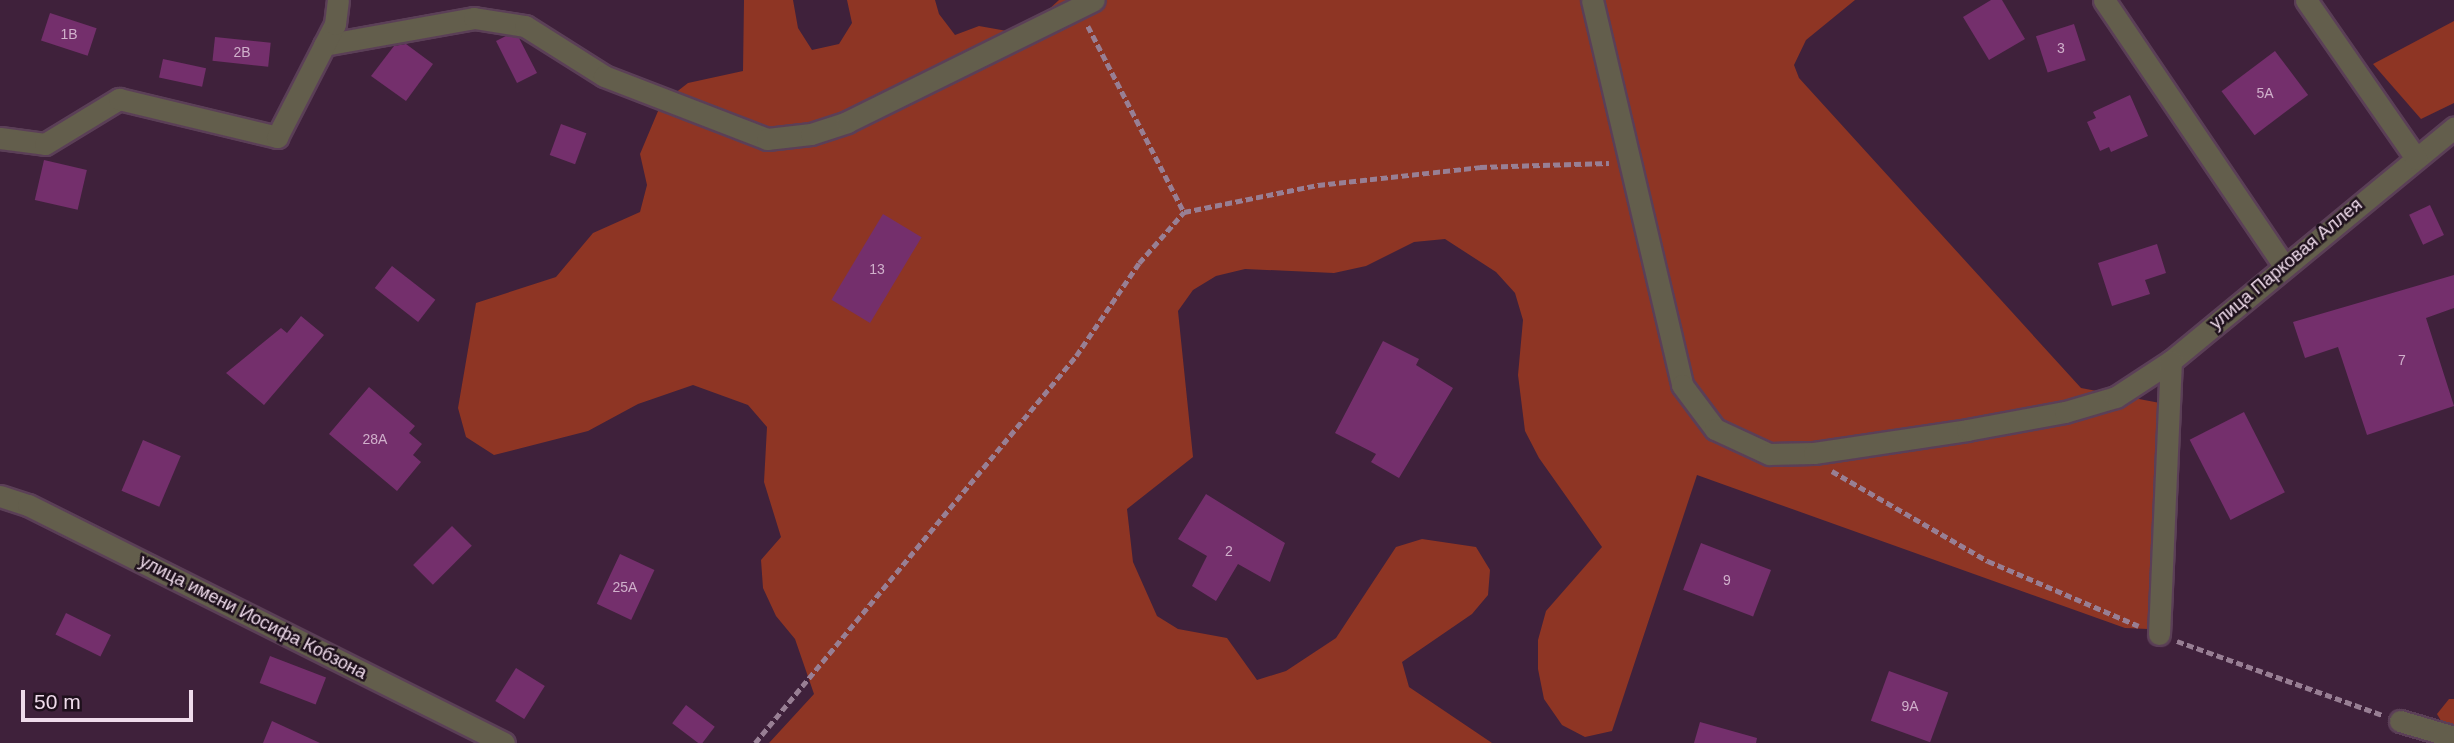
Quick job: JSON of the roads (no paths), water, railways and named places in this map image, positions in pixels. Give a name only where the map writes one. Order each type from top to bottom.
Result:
[{"type":"street","points":[[0,138],[45,144],[118,99],[277,137],[335,24],[338,0]]},
{"type":"street","name":"улица Парковая Аллея","points":[[1592,0],[1627,162],[1682,385],[1715,429],[1769,454],[1799,454],[1967,430],[2066,412],[2116,397],[2171,360],[2283,264],[2454,128]]},
{"type":"street","points":[[2104,0],[2283,264]]},
{"type":"street","points":[[2306,0],[2416,159]]},
{"type":"street","points":[[324,45],[474,19],[525,26],[604,76],[767,139],[811,134],[847,122],[1086,4]]},
{"type":"street","points":[[2159,634],[2171,360]]},
{"type":"street","name":"улица имени Иосифа Кобзона","points":[[0,496],[41,511],[504,743]]},
{"type":"street","points":[[2400,722],[2454,737]]}]
